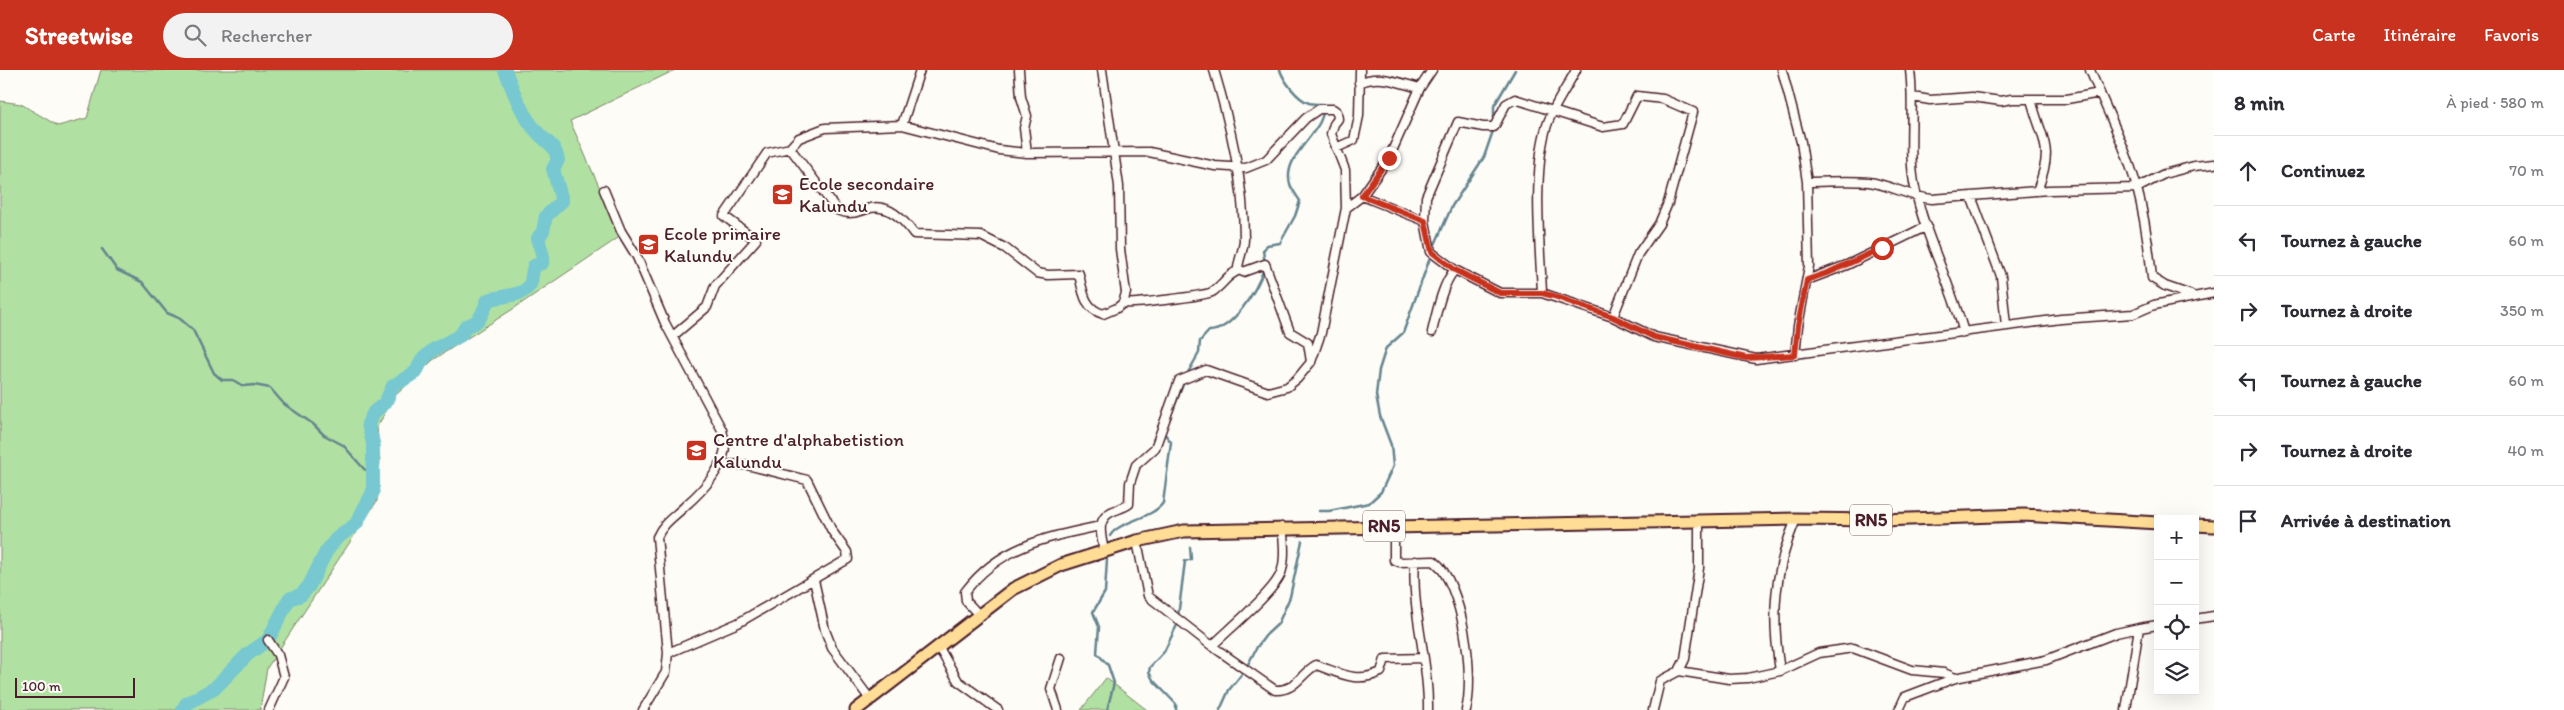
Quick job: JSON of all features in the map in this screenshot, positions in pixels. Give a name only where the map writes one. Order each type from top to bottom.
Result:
[{"type":"highway","name":"RN5","points":[[856,710],[1013,589],[1061,565],[1137,541],[1184,531],[1282,527],[1796,519],[1881,520],[2024,515],[2154,522]]},
{"type":"highway","points":[[2199,525],[2214,526]]},
{"type":"street","points":[[902,125],[920,70]]},
{"type":"street","points":[[1019,70],[1020,97],[1027,116],[1024,128],[1027,152]]},
{"type":"street","points":[[790,148],[836,210],[848,214],[871,208],[886,209],[899,216],[914,234],[981,236],[1005,248],[1037,273],[1048,275],[1079,274],[1087,304],[1096,312],[1103,314],[1110,312],[1123,303],[1126,293],[1120,249],[1119,186],[1102,70]]},
{"type":"street","points":[[1214,70],[1225,108],[1243,205],[1244,242],[1238,262],[1240,270]]},
{"type":"street","points":[[1336,148],[1354,140],[1360,116],[1360,70]]},
{"type":"street","points":[[1346,208],[1362,196],[1389,158],[1420,88],[1432,70]]},
{"type":"street","points":[[1542,293],[1539,218],[1540,166],[1545,132],[1576,70]]},
{"type":"street","points":[[1782,70],[1801,142],[1807,182],[1810,243],[1807,280],[1798,326],[1795,355]]},
{"type":"street","points":[[1910,70],[1913,97],[1913,177],[1927,226],[1953,296],[1964,333]]},
{"type":"street","points":[[2090,70],[2137,188],[2149,246],[2152,278],[2171,289],[2195,296]]},
{"type":"street","points":[[1359,84],[1370,78],[1380,78],[1420,88]]},
{"type":"street","points":[[1913,97],[1930,100],[1972,97],[2001,101],[2031,98],[2044,100],[2100,93]]},
{"type":"street","points":[[1613,317],[1638,254],[1659,224],[1668,204],[1693,112],[1663,99],[1637,96],[1623,124],[1603,127],[1564,114],[1554,113],[1515,99],[1506,104],[1494,127],[1483,127],[1458,122],[1426,197],[1425,221],[1432,252],[1455,270],[1500,293],[1542,293],[1613,317],[1654,337],[1746,358],[1795,355],[2006,326],[2133,314],[2154,304],[2214,293]]},
{"type":"street","points":[[2031,98],[2047,150],[2045,170],[2037,191]]},
{"type":"street","points":[[673,336],[706,307],[715,286],[756,240],[724,216],[767,153],[790,148],[799,138],[825,128],[902,125],[974,145],[1027,152],[1149,152],[1236,168],[1258,165],[1266,160],[1296,126],[1319,110],[1334,109],[1337,112],[1338,119],[1334,124],[1331,134],[1345,170],[1346,208],[1321,333],[1311,362],[1287,387],[1268,392],[1206,370],[1179,381],[1155,448],[1136,465],[1130,483],[1129,504],[1104,517],[1100,526],[1104,552]]},
{"type":"street","points":[[1807,182],[1869,182],[1903,190],[1918,198],[1932,199],[2037,191],[2137,188],[2164,174],[2194,166],[2214,164]]},
{"type":"street","points":[[604,190],[620,231],[637,256],[673,336],[722,430],[724,452],[719,464],[698,495],[662,525],[657,537],[668,653],[666,672],[643,710]]},
{"type":"street","points":[[1362,196],[1425,221]]},
{"type":"street","points":[[1971,196],[2001,276],[2006,326]]},
{"type":"street","points":[[1807,280],[1847,265],[1927,226]]},
{"type":"street","points":[[1123,303],[1132,305],[1162,299],[1203,295],[1218,287],[1232,273],[1240,270],[1250,270],[1254,266],[1266,264],[1290,332],[1308,343],[1311,362]]},
{"type":"street","points":[[1432,332],[1439,304],[1451,274],[1455,270]]},
{"type":"street","points":[[668,653],[738,623],[848,559],[848,552],[832,531],[807,480],[747,465],[719,464]]},
{"type":"street","points":[[1780,671],[1774,630],[1774,607],[1782,563],[1796,519]]},
{"type":"street","points":[[1679,671],[1685,659],[1699,568],[1699,521]]},
{"type":"street","points":[[980,616],[966,601],[965,592],[998,558],[1043,540],[1100,526]]},
{"type":"street","points":[[1394,526],[1394,560],[1431,560],[1437,563],[1455,598],[1468,650],[1466,710]]},
{"type":"street","points":[[1212,646],[1259,602],[1281,574],[1284,557],[1282,527]]},
{"type":"street","points":[[1137,541],[1148,596],[1212,646],[1275,690],[1286,690],[1300,681],[1307,670],[1316,665],[1345,677],[1361,678],[1382,672],[1385,659],[1424,658]]},
{"type":"street","points":[[1415,561],[1414,606],[1428,684],[1428,710]]},
{"type":"street","points":[[814,580],[825,630],[832,648],[870,699]]},
{"type":"street","points":[[2199,618],[2214,616]]},
{"type":"street","points":[[1899,710],[1905,697],[1955,678],[2046,660],[2116,633],[2154,626]]},
{"type":"street","points":[[2126,710],[2139,628]]},
{"type":"street","points":[[268,640],[278,655],[284,677],[269,710]]},
{"type":"street","points":[[938,646],[958,681],[998,710]]},
{"type":"street","points":[[1653,710],[1660,680],[1679,671],[1739,679],[1780,671],[1819,652],[1852,648],[1912,670],[1944,673],[1955,678]]},
{"type":"street","points":[[1058,710],[1050,689],[1061,658]]},
{"type":"green space","points":[[101,70],[675,70],[570,121],[621,236],[433,360],[395,396],[377,427],[380,461],[377,501],[267,668],[260,710],[0,710],[0,101],[21,104],[58,126],[87,118]]},
{"type":"green space","points":[[1106,678],[1147,710],[1081,710]]},
{"type":"waterway","points":[[183,710],[186,704],[215,688],[248,654],[268,640],[289,599],[301,595],[309,586],[326,552],[336,539],[356,524],[373,492],[373,443],[368,424],[374,412],[385,403],[393,386],[416,372],[422,360],[433,350],[461,335],[466,326],[475,323],[488,300],[524,291],[531,282],[534,266],[542,263],[543,257],[538,238],[543,231],[546,216],[562,201],[553,169],[558,160],[553,147],[527,119],[518,103],[505,70]]},
{"type":"waterway","points":[[1265,263],[1263,251],[1267,245],[1280,243],[1295,216],[1300,201],[1290,184],[1289,173],[1292,162],[1320,123],[1323,113],[1322,104],[1309,103],[1300,98],[1288,84],[1280,70]]},
{"type":"waterway","points":[[1494,120],[1494,106],[1515,70]]},
{"type":"waterway","points":[[1433,249],[1452,206],[1484,157],[1494,128]]},
{"type":"waterway","points":[[102,249],[117,270],[142,282],[167,313],[179,318],[193,330],[214,373],[222,380],[233,380],[243,386],[254,385],[270,388],[284,404],[313,424],[324,435],[343,445],[364,469],[372,473]]},
{"type":"waterway","points":[[1319,511],[1329,511],[1369,503],[1381,492],[1393,466],[1391,445],[1380,416],[1376,395],[1379,370],[1386,348],[1403,333],[1431,255]]},
{"type":"waterway","points":[[1186,376],[1199,353],[1200,341],[1209,331],[1218,329],[1235,317],[1250,297],[1264,269]]},
{"type":"waterway","points":[[1110,536],[1120,527],[1151,513],[1163,503],[1171,442],[1164,433],[1184,382]]},
{"type":"waterway","points":[[1220,710],[1229,690],[1245,670],[1257,647],[1278,624],[1290,597],[1302,541]]},
{"type":"waterway","points":[[1176,710],[1176,704],[1153,680],[1149,672],[1150,667],[1164,652],[1177,625],[1185,561],[1191,559],[1190,547]]},
{"type":"waterway","points":[[1107,559],[1105,592],[1093,612],[1099,627],[1097,653],[1108,665],[1114,683],[1107,710]]},
{"type":"place","name":"Ecole secondaire Kalundu","points":[[783,194]]},
{"type":"place","name":"Ecole primaire Kalundu","points":[[648,244]]},
{"type":"place","name":"Centre d'alphabetistion Kalundu","points":[[697,450]]},
{"type":"route","points":[[1389,158],[1362,196],[1407,216],[1425,221],[1432,252],[1455,270],[1478,280],[1500,293],[1542,293],[1554,296],[1613,317],[1654,337],[1746,358],[1756,359],[1795,355],[1798,326],[1807,280],[1847,265],[1882,248]]}]
